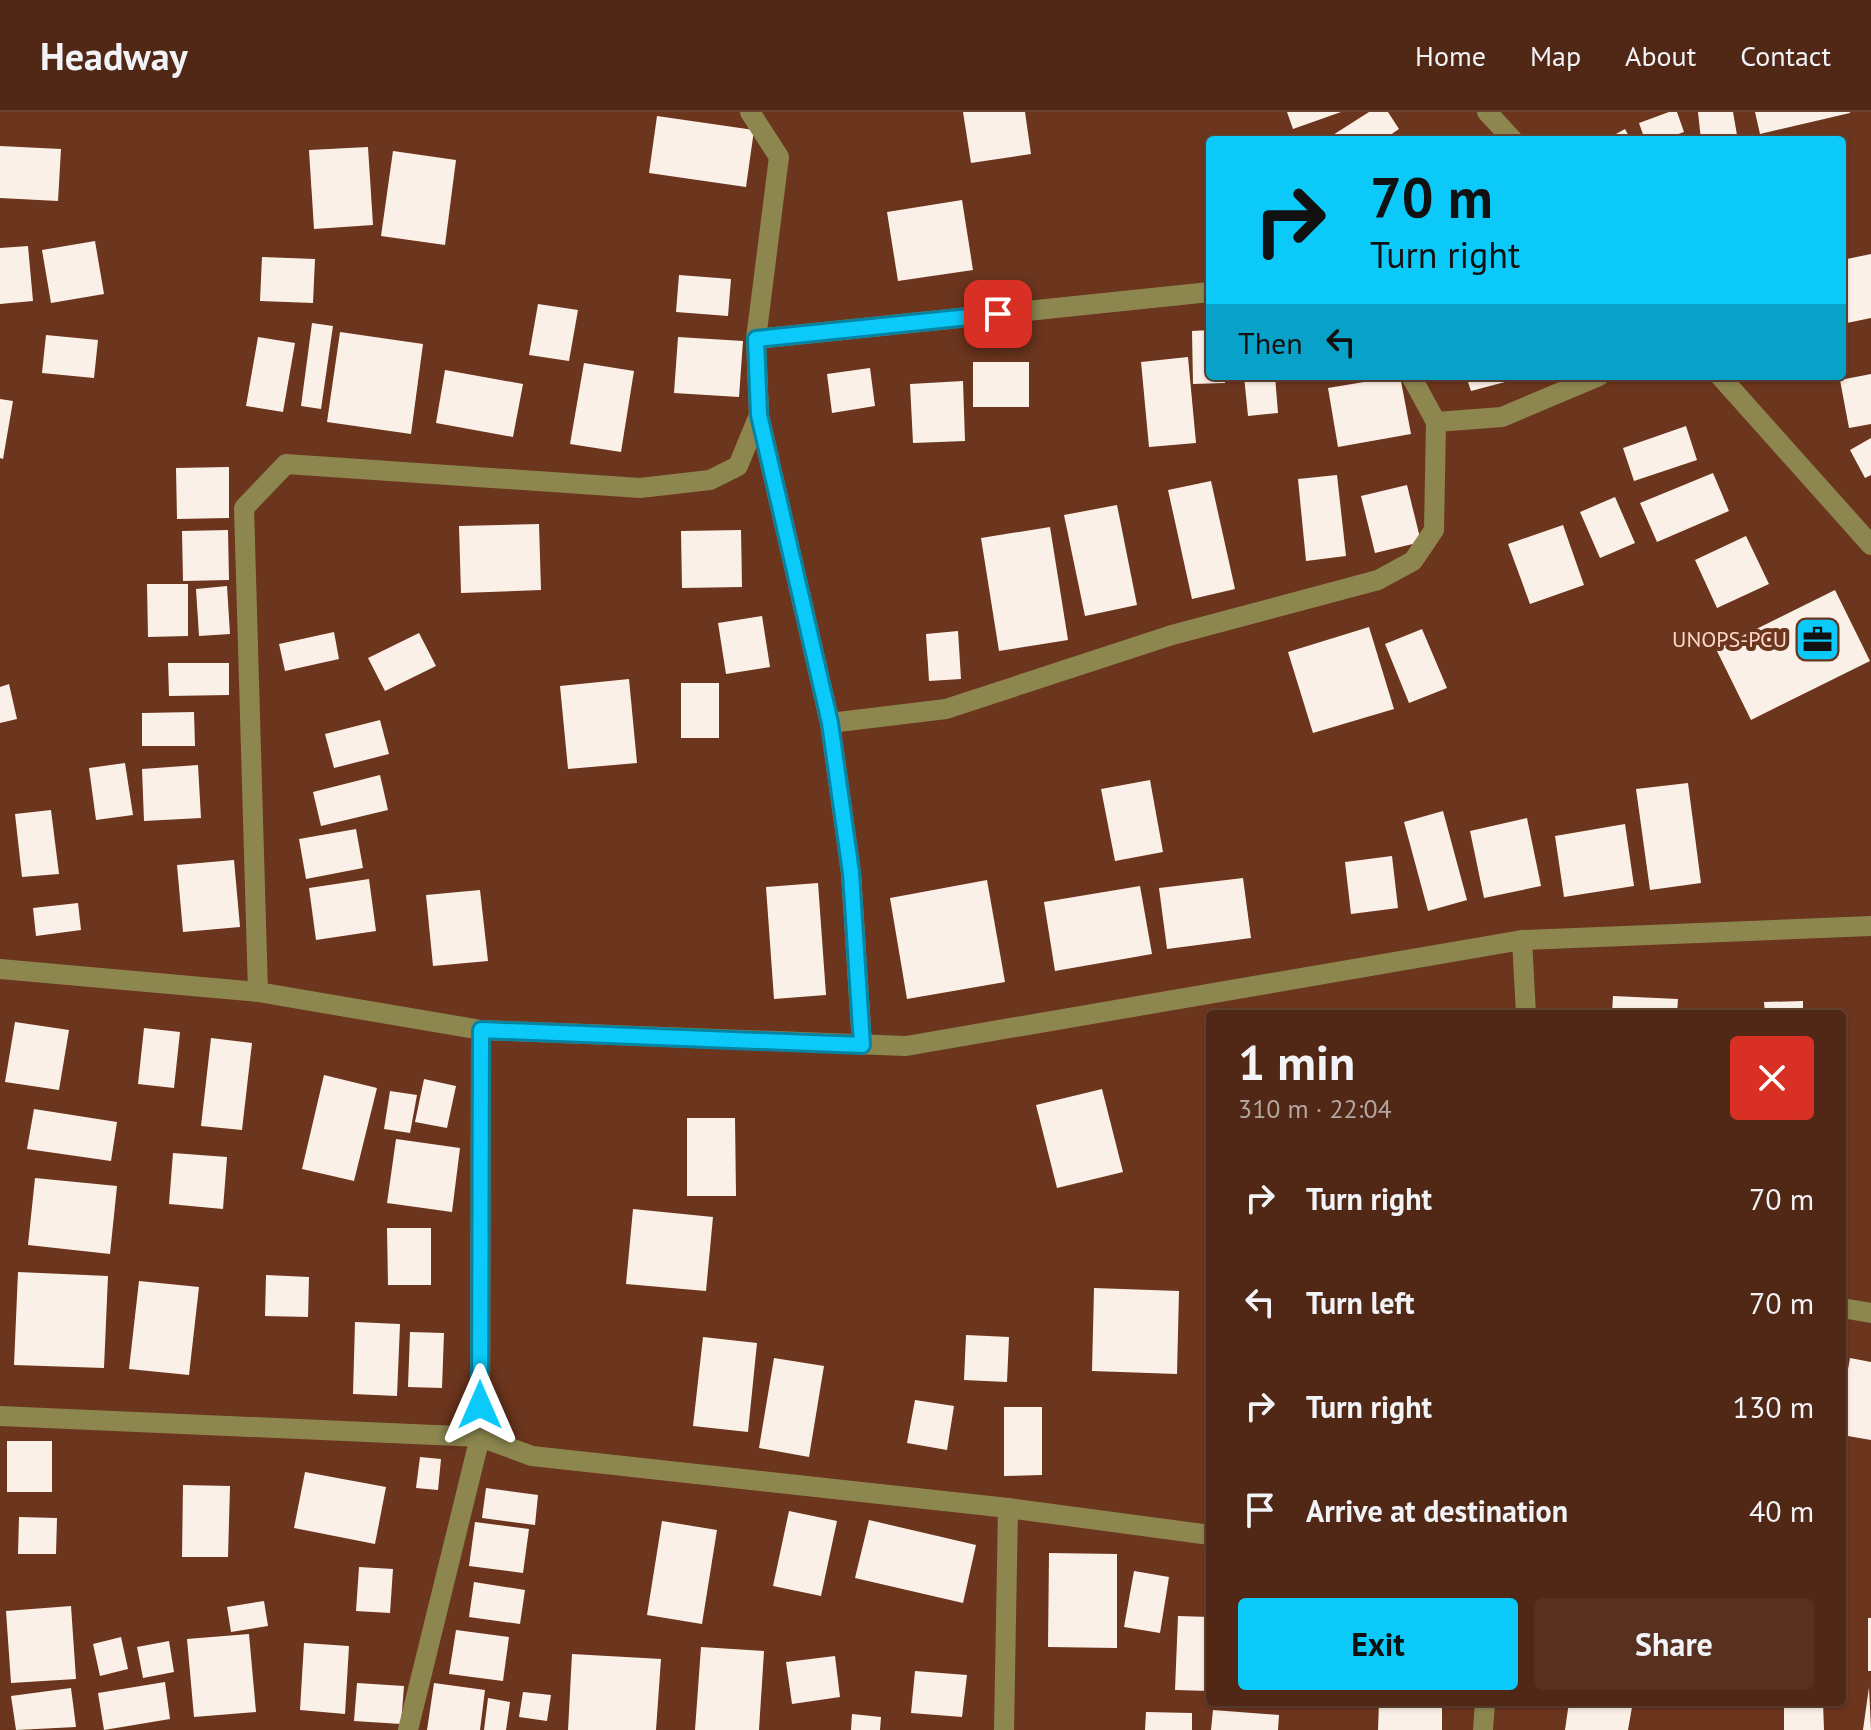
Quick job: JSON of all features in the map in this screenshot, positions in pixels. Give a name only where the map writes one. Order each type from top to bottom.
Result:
[{"type":"street","points":[[750,112],[779,157],[756,339],[759,415],[830,723],[851,873],[862,1045]]},
{"type":"street","points":[[1487,112],[1509,136]]},
{"type":"street","points":[[756,339],[1206,292]]},
{"type":"street","points":[[830,723],[946,709],[1172,635],[1378,580],[1413,561],[1434,530],[1436,422],[1413,380]]},
{"type":"street","points":[[1436,422],[1502,417],[1590,380]]},
{"type":"street","points":[[1724,380],[1871,545]]},
{"type":"street","points":[[258,992],[244,508],[286,464],[640,488],[710,480],[738,466],[759,415]]},
{"type":"street","points":[[0,969],[258,992],[481,1030],[906,1046],[1522,940],[1871,926]]},
{"type":"street","points":[[1522,940],[1526,1010]]},
{"type":"street","points":[[408,1730],[480,1437],[481,1030]]},
{"type":"street","points":[[1846,1309],[1871,1313]]},
{"type":"street","points":[[0,1416],[480,1437],[532,1456],[1008,1508],[1206,1534]]},
{"type":"street","points":[[1004,1730],[1008,1508]]},
{"type":"street","points":[[1483,1730],[1485,1706]]},
{"type":"building","points":[[963,112],[1025,112],[1031,154],[971,163]]},
{"type":"building","points":[[1287,112],[1341,112],[1293,129]]},
{"type":"building","points":[[1369,112],[1388,112],[1399,129],[1389,136],[1331,136]]},
{"type":"building","points":[[1677,112],[1684,132],[1673,136],[1644,136],[1639,123]]},
{"type":"building","points":[[1698,112],[1733,112],[1737,135],[1701,136]]},
{"type":"building","points":[[1755,112],[1850,112],[1850,113],[1760,134]]},
{"type":"building","points":[[657,116],[754,130],[746,187],[649,173]]},
{"type":"building","points":[[1625,129],[1629,136],[1612,136]]},
{"type":"building","points":[[0,146],[61,149],[58,201],[0,198]]},
{"type":"building","points":[[368,147],[373,225],[314,229],[309,150]]},
{"type":"building","points":[[393,151],[456,160],[445,245],[381,236]]},
{"type":"building","points":[[962,200],[973,270],[898,281],[887,212]]},
{"type":"building","points":[[95,241],[104,294],[51,303],[42,250]]},
{"type":"building","points":[[28,246],[33,301],[0,304],[0,248]]},
{"type":"building","points":[[1871,254],[1871,318],[1846,323],[1846,259]]},
{"type":"building","points":[[262,257],[315,259],[313,303],[260,301]]},
{"type":"building","points":[[679,275],[731,279],[728,316],[676,312]]},
{"type":"building","points":[[538,304],[578,310],[569,361],[529,355]]},
{"type":"building","points":[[312,323],[333,326],[321,409],[301,406]]},
{"type":"building","points":[[1206,330],[1206,380],[1225,380],[1225,383],[1193,384],[1192,331]]},
{"type":"building","points":[[340,332],[423,344],[411,434],[327,422]]},
{"type":"building","points":[[46,335],[98,340],[94,378],[42,373]]},
{"type":"building","points":[[258,337],[295,343],[283,412],[246,406]]},
{"type":"building","points":[[678,337],[743,341],[739,397],[674,393]]},
{"type":"building","points":[[1188,357],[1196,443],[1149,447],[1141,362]]},
{"type":"building","points":[[973,362],[1029,362],[1029,407],[973,407]]},
{"type":"building","points":[[584,363],[634,371],[621,452],[570,444]]},
{"type":"building","points":[[870,368],[875,406],[832,413],[827,374]]},
{"type":"building","points":[[445,370],[523,384],[513,437],[436,423]]},
{"type":"building","points":[[1871,374],[1871,424],[1849,428],[1840,380]]},
{"type":"building","points":[[1244,380],[1275,380],[1278,413],[1248,416]]},
{"type":"building","points":[[1376,380],[1401,380],[1411,434],[1338,447],[1328,388]]},
{"type":"building","points":[[1467,380],[1513,380],[1471,391]]},
{"type":"building","points":[[963,381],[965,441],[913,443],[910,384]]},
{"type":"building","points":[[0,399],[13,401],[3,459],[0,458]]},
{"type":"building","points":[[1686,426],[1697,460],[1634,481],[1623,448]]},
{"type":"building","points":[[1871,438],[1871,475],[1865,478],[1850,450]]},
{"type":"building","points":[[229,467],[229,518],[177,519],[176,468]]},
{"type":"building","points":[[1713,473],[1729,511],[1657,542],[1640,503]]},
{"type":"building","points":[[1337,475],[1346,556],[1306,561],[1298,479]]},
{"type":"building","points":[[1211,481],[1235,589],[1192,599],[1168,490]]},
{"type":"building","points":[[1407,485],[1421,542],[1375,553],[1361,496]]},
{"type":"building","points":[[1615,497],[1635,543],[1600,558],[1580,512]]},
{"type":"building","points":[[1117,505],[1137,605],[1085,616],[1064,515]]},
{"type":"building","points":[[539,524],[541,590],[461,593],[459,526]]},
{"type":"building","points":[[1563,525],[1584,585],[1530,604],[1508,544]]},
{"type":"building","points":[[1050,527],[1068,640],[999,651],[981,538]]},
{"type":"building","points":[[228,530],[229,580],[183,581],[182,531]]},
{"type":"building","points":[[741,530],[742,587],[682,588],[681,531]]},
{"type":"building","points":[[1746,536],[1769,584],[1717,608],[1695,560]]},
{"type":"building","points":[[147,584],[188,584],[188,636],[148,637]]},
{"type":"building","points":[[227,586],[230,634],[199,636],[196,589]]},
{"type":"building","points":[[1835,590],[1870,661],[1751,720],[1716,649]]},
{"type":"building","points":[[762,616],[770,667],[726,674],[718,623]]},
{"type":"building","points":[[1369,627],[1394,709],[1313,733],[1288,652]]},
{"type":"building","points":[[1422,629],[1447,688],[1409,703],[1385,644]]},
{"type":"building","points":[[958,631],[961,679],[929,681],[926,634]]},
{"type":"building","points":[[334,632],[339,659],[285,671],[279,644]]},
{"type":"building","points":[[419,633],[436,666],[385,691],[368,658]]},
{"type":"building","points":[[168,663],[229,663],[229,695],[169,696]]},
{"type":"building","points":[[629,679],[637,763],[568,769],[560,686]]},
{"type":"building","points":[[681,683],[719,683],[719,738],[681,738]]},
{"type":"building","points":[[9,684],[17,719],[0,723],[0,687]]},
{"type":"building","points":[[194,712],[195,746],[142,746],[142,713]]},
{"type":"building","points":[[380,720],[389,754],[334,768],[325,734]]},
{"type":"building","points":[[125,763],[133,815],[96,820],[89,768]]},
{"type":"building","points":[[198,765],[201,818],[144,821],[142,769]]},
{"type":"building","points":[[380,775],[388,810],[321,826],[313,792]]},
{"type":"building","points":[[1150,780],[1163,852],[1115,861],[1101,789]]},
{"type":"building","points":[[1688,783],[1701,883],[1650,890],[1636,789]]},
{"type":"building","points":[[51,810],[59,874],[22,877],[15,814]]},
{"type":"building","points":[[1443,811],[1467,900],[1428,911],[1404,822]]},
{"type":"building","points":[[1527,818],[1541,886],[1484,898],[1470,831]]},
{"type":"building","points":[[1625,824],[1634,886],[1564,897],[1555,836]]},
{"type":"building","points":[[356,829],[363,868],[306,879],[299,839]]},
{"type":"building","points":[[1392,856],[1398,908],[1351,914],[1345,862]]},
{"type":"building","points":[[234,860],[240,927],[183,932],[177,865]]},
{"type":"building","points":[[1243,878],[1251,938],[1167,949],[1159,888]]},
{"type":"building","points":[[369,879],[376,931],[316,940],[309,888]]},
{"type":"building","points":[[987,880],[1005,982],[907,999],[890,898]]},
{"type":"building","points":[[818,883],[826,995],[774,999],[766,887]]},
{"type":"building","points":[[1140,886],[1152,954],[1055,971],[1044,902]]},
{"type":"building","points":[[480,890],[488,961],[433,966],[426,895]]},
{"type":"building","points":[[78,903],[81,930],[36,936],[33,908]]},
{"type":"building","points":[[1613,996],[1678,999],[1677,1010],[1612,1010]]},
{"type":"building","points":[[1803,1001],[1803,1010],[1765,1010],[1764,1002]]},
{"type":"building","points":[[15,1022],[69,1030],[59,1090],[5,1082]]},
{"type":"building","points":[[144,1028],[180,1032],[174,1088],[138,1084]]},
{"type":"building","points":[[211,1038],[252,1043],[242,1130],[201,1126]]},
{"type":"building","points":[[324,1075],[377,1088],[354,1181],[302,1169]]},
{"type":"building","points":[[424,1079],[456,1086],[447,1128],[415,1122]]},
{"type":"building","points":[[1102,1089],[1123,1172],[1057,1188],[1036,1105]]},
{"type":"building","points":[[390,1091],[417,1095],[410,1133],[384,1129]]},
{"type":"building","points":[[34,1109],[117,1122],[111,1161],[27,1149]]},
{"type":"building","points":[[687,1118],[735,1118],[736,1196],[687,1196]]},
{"type":"building","points":[[396,1139],[460,1148],[452,1212],[387,1203]]},
{"type":"building","points":[[173,1153],[227,1157],[223,1209],[169,1204]]},
{"type":"building","points":[[35,1178],[117,1186],[110,1254],[28,1245]]},
{"type":"building","points":[[633,1209],[713,1217],[706,1291],[626,1284]]},
{"type":"building","points":[[387,1228],[431,1228],[431,1285],[388,1285]]},
{"type":"building","points":[[18,1272],[108,1276],[104,1368],[14,1365]]},
{"type":"building","points":[[266,1275],[309,1277],[308,1317],[265,1316]]},
{"type":"building","points":[[139,1281],[199,1287],[189,1375],[129,1369]]},
{"type":"building","points":[[1094,1288],[1179,1291],[1177,1374],[1092,1371]]},
{"type":"building","points":[[355,1322],[400,1324],[397,1396],[353,1394]]},
{"type":"building","points":[[410,1332],[444,1333],[442,1388],[408,1387]]},
{"type":"building","points":[[966,1335],[1009,1337],[1007,1382],[964,1380]]},
{"type":"building","points":[[703,1337],[757,1343],[748,1432],[693,1426]]},
{"type":"building","points":[[774,1358],[824,1366],[809,1457],[759,1448]]},
{"type":"building","points":[[1850,1358],[1871,1362],[1871,1440],[1846,1436],[1846,1381]]},
{"type":"building","points":[[915,1400],[954,1406],[947,1450],[907,1443]]},
{"type":"building","points":[[1004,1407],[1042,1407],[1042,1475],[1004,1476]]},
{"type":"building","points":[[7,1441],[52,1441],[52,1492],[7,1492]]},
{"type":"building","points":[[420,1457],[441,1459],[438,1490],[416,1488]]},
{"type":"building","points":[[305,1472],[386,1487],[375,1544],[294,1528]]},
{"type":"building","points":[[183,1485],[230,1486],[228,1557],[182,1557]]},
{"type":"building","points":[[486,1488],[538,1495],[535,1525],[482,1518]]},
{"type":"building","points":[[789,1511],[837,1521],[821,1596],[773,1586]]},
{"type":"building","points":[[19,1517],[57,1518],[56,1554],[18,1554]]},
{"type":"building","points":[[869,1520],[976,1545],[963,1603],[855,1578]]},
{"type":"building","points":[[662,1521],[717,1530],[702,1624],[647,1615]]},
{"type":"building","points":[[475,1522],[529,1529],[523,1573],[469,1566]]},
{"type":"building","points":[[1049,1553],[1117,1554],[1117,1648],[1048,1647]]},
{"type":"building","points":[[359,1567],[393,1569],[390,1613],[356,1611]]},
{"type":"building","points":[[1134,1571],[1169,1577],[1160,1633],[1124,1627]]},
{"type":"building","points":[[474,1582],[525,1590],[520,1624],[469,1617]]},
{"type":"building","points":[[264,1601],[268,1626],[231,1632],[227,1607]]},
{"type":"building","points":[[71,1606],[76,1679],[11,1683],[6,1611]]},
{"type":"building","points":[[1178,1616],[1206,1617],[1206,1691],[1175,1690]]},
{"type":"building","points":[[1868,1618],[1871,1618],[1871,1671],[1868,1671]]},
{"type":"building","points":[[456,1630],[509,1637],[503,1681],[449,1674]]},
{"type":"building","points":[[249,1634],[256,1712],[194,1717],[187,1639]]},
{"type":"building","points":[[121,1637],[128,1669],[100,1676],[93,1644]]},
{"type":"building","points":[[169,1641],[174,1672],[143,1678],[137,1647]]},
{"type":"building","points":[[304,1643],[349,1646],[345,1714],[300,1710]]},
{"type":"building","points":[[701,1647],[764,1651],[759,1730],[695,1730]]},
{"type":"building","points":[[572,1654],[661,1659],[656,1730],[568,1730]]},
{"type":"building","points":[[835,1656],[840,1697],[792,1704],[786,1662]]},
{"type":"building","points":[[915,1671],[967,1675],[962,1717],[911,1713]]},
{"type":"building","points":[[165,1682],[170,1719],[104,1730],[98,1693]]},
{"type":"building","points":[[357,1683],[404,1686],[401,1724],[354,1721]]},
{"type":"building","points":[[434,1683],[485,1690],[480,1730],[427,1730]]},
{"type":"building","points":[[1869,1687],[1871,1730],[1863,1730]]},
{"type":"building","points":[[71,1688],[76,1727],[16,1730],[11,1696]]},
{"type":"building","points":[[523,1692],[551,1695],[547,1721],[519,1717]]},
{"type":"building","points":[[488,1698],[510,1702],[506,1730],[484,1730]]},
{"type":"building","points":[[1379,1706],[1442,1706],[1442,1730],[1378,1730]]},
{"type":"building","points":[[1568,1706],[1632,1707],[1628,1730],[1565,1730]]},
{"type":"building","points":[[1784,1706],[1823,1706],[1824,1730],[1784,1730]]},
{"type":"building","points":[[1213,1710],[1279,1715],[1278,1730],[1211,1730]]},
{"type":"building","points":[[1146,1712],[1192,1713],[1192,1730],[1145,1730]]},
{"type":"building","points":[[852,1714],[881,1717],[880,1730],[851,1730]]},
{"type":"place","name":"UNOPS-PCU","points":[[1818,639]]},
{"type":"route","points":[[480,1405],[481,1030],[862,1045],[851,873],[830,723],[759,415],[756,339],[998,314]]}]
